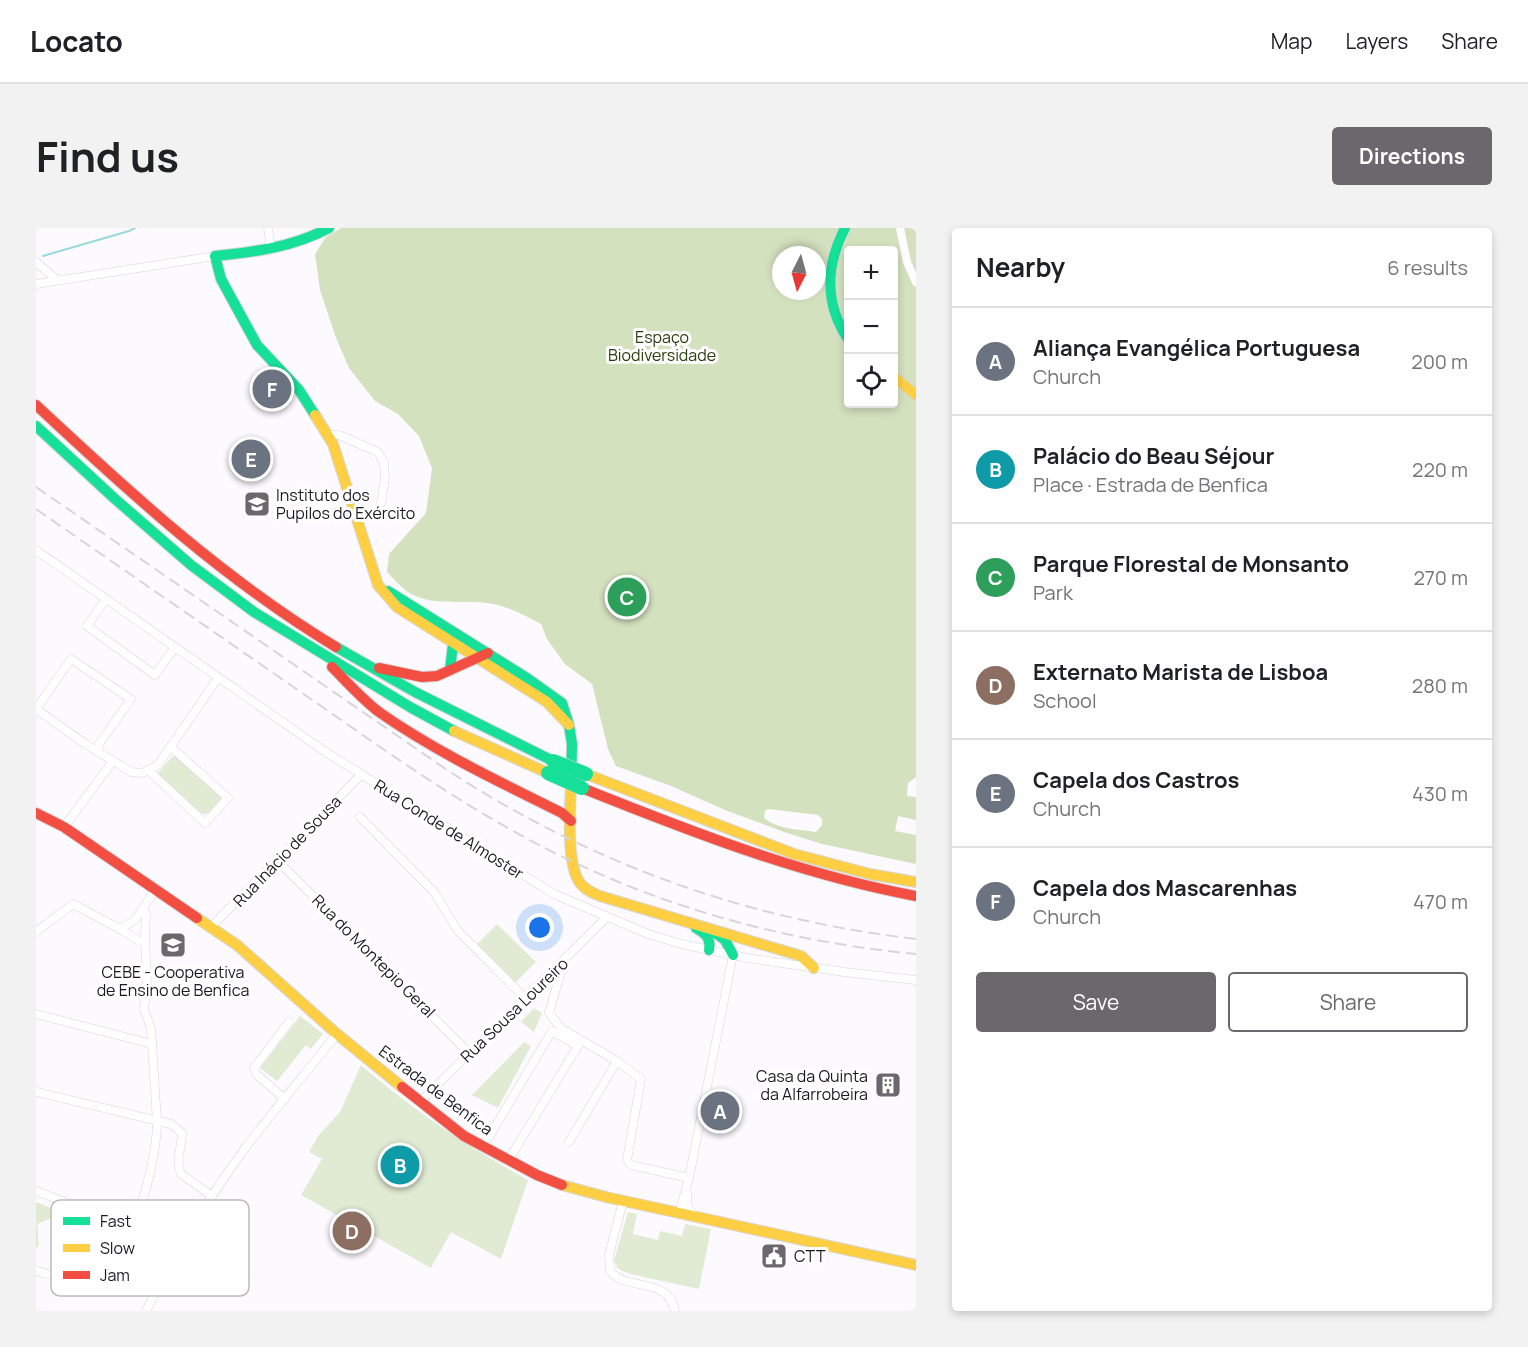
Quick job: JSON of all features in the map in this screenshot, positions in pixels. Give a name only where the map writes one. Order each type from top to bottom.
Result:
[{"type":"main road","points":[[329,228],[306,240],[277,248],[215,256],[221,279],[257,345],[299,390],[333,444],[378,585],[397,607],[453,644],[482,655]]},
{"type":"main road","points":[[844,332],[834,310],[830,285],[834,247],[845,228]]},
{"type":"main road","points":[[898,381],[916,395]]},
{"type":"main road","points":[[36,405],[123,487],[203,554],[263,599],[366,665],[550,767],[582,788],[728,846],[791,868],[867,889],[916,896]]},
{"type":"main road","points":[[36,426],[191,565],[254,612],[315,651],[468,739],[550,767],[586,774],[794,854],[870,874],[916,882]]},
{"type":"main road","points":[[378,585],[482,655],[562,703],[572,744],[572,860],[578,879],[586,889],[600,896],[801,956],[814,968]]},
{"type":"main road","points":[[450,670],[453,644]]},
{"type":"main road","points":[[315,651],[384,715],[460,761],[562,813],[571,821]]},
{"type":"main road","points":[[366,665],[422,677],[436,676],[482,655]]},
{"type":"main road","name":"Estrada de Benfica","points":[[36,813],[64,827],[153,892],[237,945],[337,1034],[464,1136],[537,1176],[574,1189],[679,1214],[915,1263]]},
{"type":"main road","points":[[686,922],[710,937],[709,950]]},
{"type":"main road","points":[[709,928],[724,940],[733,955]]},
{"type":"street","points":[[268,228],[277,248]]},
{"type":"street","points":[[900,228],[907,262],[916,282]]},
{"type":"street","points":[[36,284],[56,279],[215,256]]},
{"type":"street","points":[[36,262],[56,279]]},
{"type":"street","points":[[328,435],[339,435],[378,452],[384,463],[385,478],[381,503]]},
{"type":"street","name":"Rua Conde de Almoster","points":[[36,550],[218,678],[362,774],[554,894],[648,934],[709,950],[814,968],[916,980]]},
{"type":"street","points":[[106,599],[87,626],[155,675],[175,647]]},
{"type":"street","points":[[98,751],[99,744],[131,699],[72,659],[36,709],[87,745],[131,772],[149,771],[158,765],[218,678]]},
{"type":"street","points":[[149,771],[205,823],[228,798],[171,747]]},
{"type":"street","points":[[64,827],[113,761]]},
{"type":"street","name":"Rua Inácio de Sousa","points":[[211,927],[362,774]]},
{"type":"street","points":[[360,817],[434,892],[459,931],[525,998]]},
{"type":"street","name":"Rua do Montepio Geral","points":[[278,860],[469,1053]]},
{"type":"street","points":[[120,929],[135,920],[153,892]]},
{"type":"street","points":[[36,932],[73,904],[120,929],[138,942]]},
{"type":"street","points":[[142,1200],[147,1186],[157,1132],[151,1029],[144,1009],[147,986],[146,914],[143,909]]},
{"type":"street","name":"Rua Sousa Loureiro","points":[[420,1102],[607,917]]},
{"type":"street","points":[[679,1214],[689,1178],[733,955]]},
{"type":"street","points":[[564,961],[549,1013],[562,1029],[616,1061],[641,1079],[627,1160],[631,1166],[689,1178]]},
{"type":"street","points":[[36,1014],[152,1044]]},
{"type":"street","points":[[285,1099],[256,1074],[254,1068],[289,1022]]},
{"type":"street","points":[[483,1147],[552,1030],[578,1046],[508,1161]]},
{"type":"street","points":[[209,1200],[244,1151],[337,1034]]},
{"type":"street","points":[[569,1142],[616,1061]]},
{"type":"street","points":[[36,1092],[171,1124],[182,1133],[178,1160],[181,1174],[212,1196]]},
{"type":"street","points":[[687,1187],[688,1208],[697,1218]]},
{"type":"street","points":[[36,1191],[59,1200]]},
{"type":"street","points":[[623,1201],[609,1255],[610,1271],[617,1277],[662,1290],[669,1297],[675,1311]]},
{"type":"street","points":[[36,1270],[51,1273]]},
{"type":"street","points":[[146,1311],[154,1296]]},
{"type":"green space","name":"Espaço Biodiversidade","points":[[341,228],[916,228],[916,777],[908,783],[907,796],[916,797],[916,820],[898,816],[895,831],[916,835],[916,864],[822,844],[784,832],[616,766],[608,749],[592,684],[565,664],[547,639],[541,624],[494,604],[424,599],[404,589],[387,572],[389,554],[426,513],[432,468],[419,436],[398,414],[375,401],[349,368],[320,290],[315,254],[326,237]],"holes":[[[768,809],[818,815],[822,819],[822,825],[816,832],[783,827],[764,818],[765,811]]]},
{"type":"green space","points":[[175,754],[221,794],[220,803],[215,810],[199,814],[157,774]]},
{"type":"green space","points":[[497,924],[536,962],[515,983],[476,945]]},
{"type":"green space","points":[[534,1008],[542,1013],[534,1032],[521,1022]]},
{"type":"green space","points":[[300,1016],[323,1034],[311,1049],[306,1045],[277,1081],[260,1068]]},
{"type":"green space","points":[[524,1042],[531,1046],[498,1108],[472,1095]]},
{"type":"green space","points":[[361,1065],[442,1127],[528,1180],[501,1259],[451,1232],[431,1268],[301,1195],[322,1159],[309,1152],[318,1136],[340,1112]]},
{"type":"green space","points":[[36,1202],[51,1208],[51,1219],[37,1224],[39,1245],[36,1249]]},
{"type":"green space","points":[[628,1212],[637,1214],[633,1234],[658,1240],[660,1231],[682,1236],[685,1224],[711,1229],[699,1289],[630,1274],[618,1269],[614,1261]]},
{"type":"waterway","points":[[43,256],[135,228]]},
{"type":"railway","points":[[36,487],[450,772],[560,835],[673,883],[732,902],[791,918],[916,939]]},
{"type":"railway","points":[[36,509],[429,780],[515,832],[562,857],[659,897],[760,928],[864,948],[916,954]]},
{"type":"traffic: fast","points":[[315,415],[299,390],[257,345],[221,279],[215,256],[288,244],[329,228]]},
{"type":"traffic: fast","points":[[844,332],[835,312],[830,284],[834,256],[845,228]]},
{"type":"traffic: fast","points":[[36,426],[191,565],[254,612],[410,707],[454,731]]},
{"type":"traffic: fast","points":[[388,591],[527,678],[562,703],[572,744],[571,785]]},
{"type":"traffic: fast","points":[[450,670],[453,644]]},
{"type":"traffic: fast","points":[[336,647],[415,692],[553,761]]},
{"type":"traffic: fast","points":[[553,761],[586,774]]},
{"type":"traffic: fast","points":[[548,773],[582,788]]},
{"type":"traffic: fast","points":[[696,928],[707,937],[709,950]]},
{"type":"traffic: fast","points":[[714,932],[725,940],[733,955]]},
{"type":"traffic: slow","points":[[898,380],[916,395]]},
{"type":"traffic: slow","points":[[315,415],[333,444],[378,585],[397,607],[547,702],[569,725]]},
{"type":"traffic: slow","points":[[454,731],[548,773]]},
{"type":"traffic: slow","points":[[586,774],[794,854],[870,874],[916,882]]},
{"type":"traffic: slow","points":[[571,785],[571,850],[576,874],[580,883],[587,889],[600,896],[801,956],[814,968]]},
{"type":"traffic: slow","points":[[197,918],[237,945],[337,1034],[402,1087]]},
{"type":"traffic: slow","points":[[562,1185],[606,1197],[916,1265]]},
{"type":"traffic: jam","points":[[36,405],[143,503],[217,564],[295,621],[336,647]]},
{"type":"traffic: jam","points":[[379,668],[422,677],[437,676],[488,653]]},
{"type":"traffic: jam","points":[[332,667],[373,707],[401,727],[469,766],[562,813],[571,821]]},
{"type":"traffic: jam","points":[[582,788],[705,836],[788,864],[916,896]]},
{"type":"traffic: jam","points":[[36,813],[64,827],[197,918]]},
{"type":"traffic: jam","points":[[402,1087],[464,1136],[537,1175],[562,1185]]},
{"type":"place","name":"Capela dos Mascarenhas","points":[[272,389]]},
{"type":"place","name":"Capela dos Castros","points":[[251,459]]},
{"type":"place","name":"Instituto dos Pupilos do Exército","points":[[257,504]]},
{"type":"place","name":"Parque Florestal de Monsanto","points":[[627,597]]},
{"type":"place","name":"CEBE - Cooperativa de Ensino de Benfica","points":[[173,945]]},
{"type":"place","name":"Casa da Quinta da Alfarrobeira","points":[[888,1085]]},
{"type":"place","name":"Aliança Evangélica Portuguesa","points":[[720,1111]]},
{"type":"place","name":"Palácio do Beau Séjour","points":[[400,1165]]},
{"type":"place","name":"Externato Marista de Lisboa","points":[[352,1231]]},
{"type":"place","name":"CTT","points":[[774,1256]]}]
